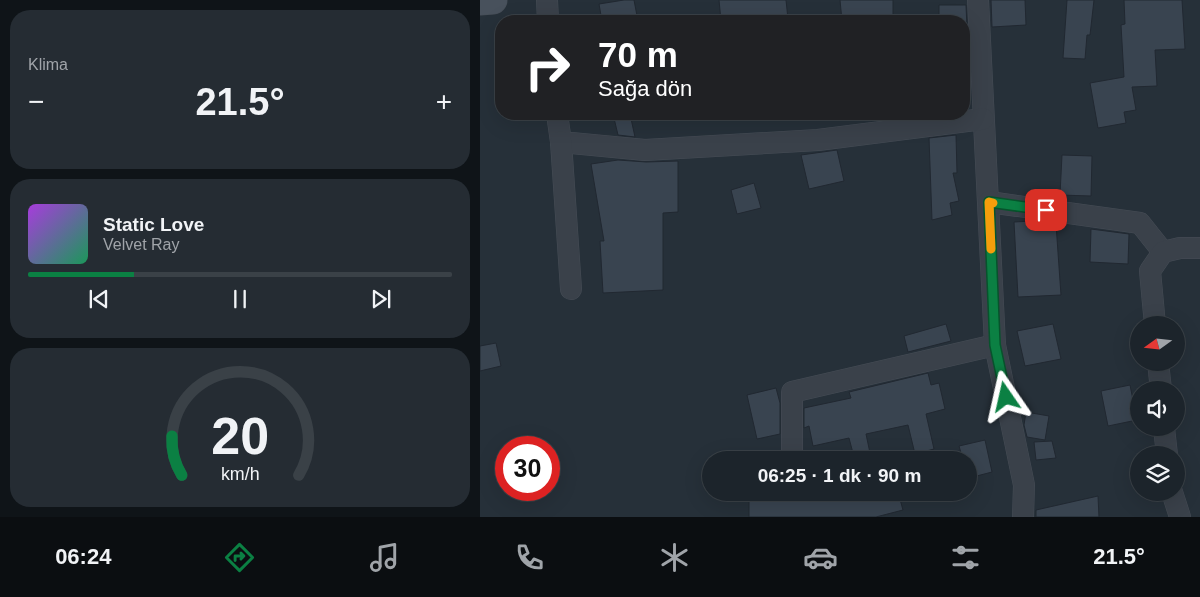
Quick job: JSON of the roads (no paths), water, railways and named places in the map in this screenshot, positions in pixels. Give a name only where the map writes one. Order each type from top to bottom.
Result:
[{"type":"street","points":[[480,1],[493,0]]},
{"type":"street","points":[[547,0],[548,15]]},
{"type":"street","points":[[978,0],[995,345],[1024,485],[1023,517]]},
{"type":"street","points":[[561,142],[655,150],[818,140],[983,119]]},
{"type":"street","points":[[558,120],[571,289]]},
{"type":"street","points":[[989,202],[1140,223],[1163,252]]},
{"type":"street","points":[[1154,316],[1150,271],[1163,252],[1180,248],[1200,248]]},
{"type":"street","points":[[792,451],[792,392],[995,345]]},
{"type":"street","points":[[1175,501],[1180,517]]}]
